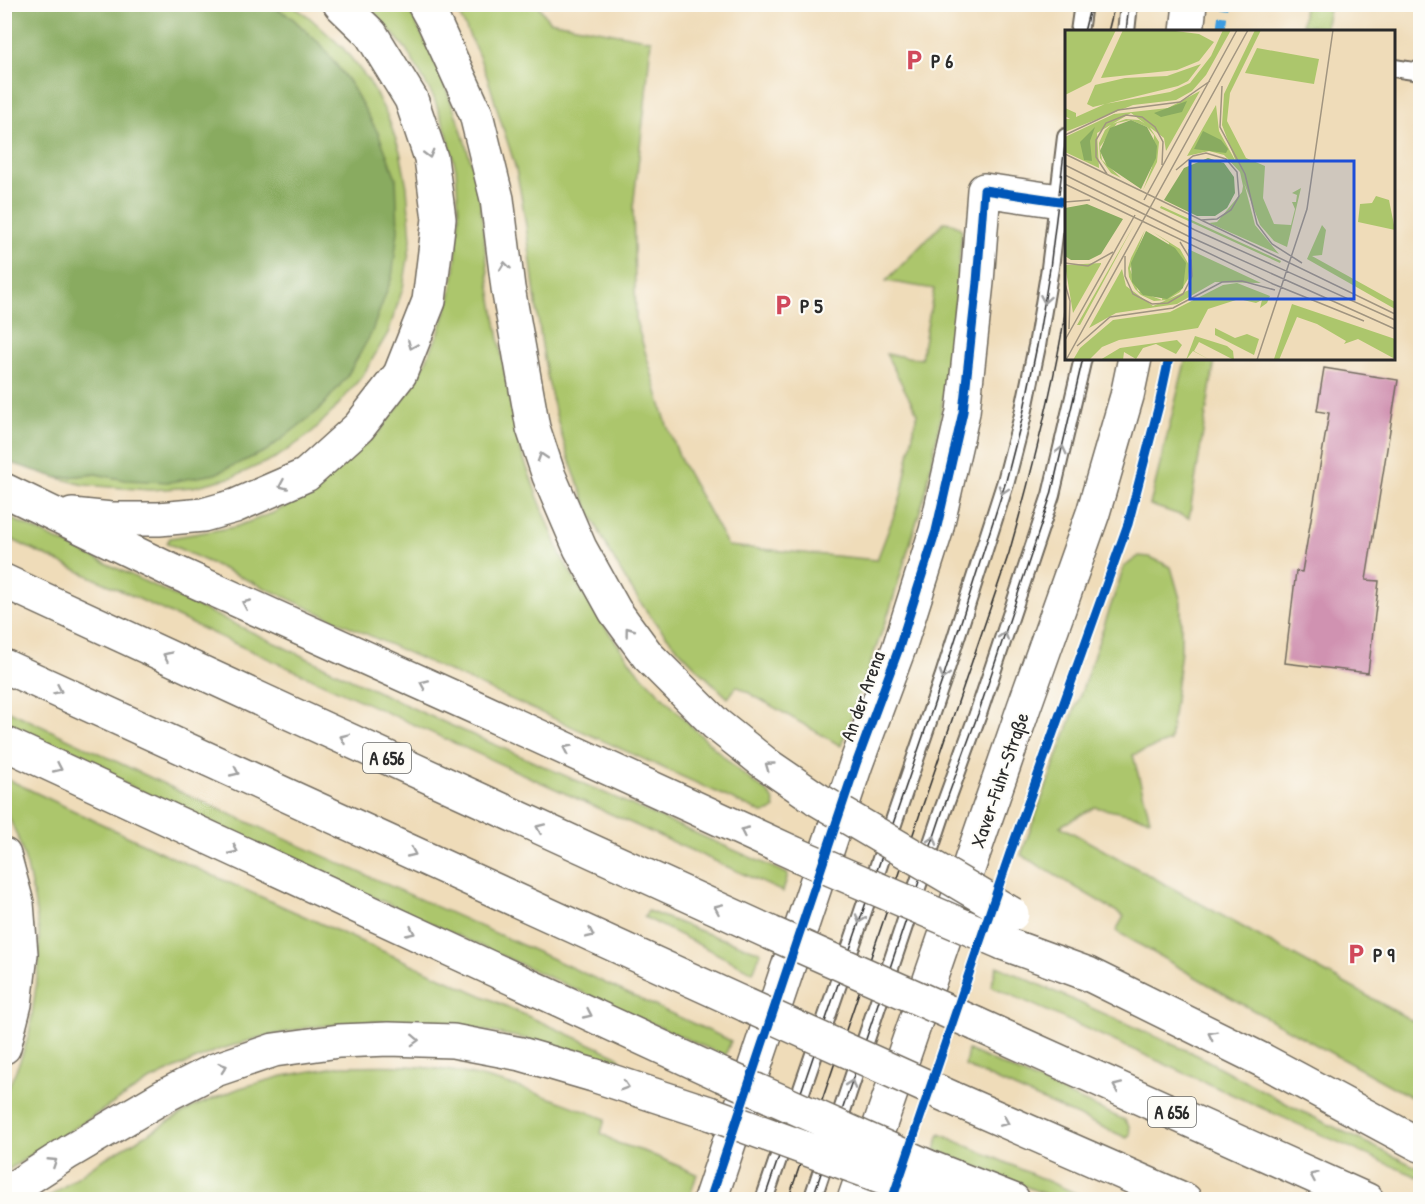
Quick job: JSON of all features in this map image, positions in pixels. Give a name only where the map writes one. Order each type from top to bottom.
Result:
[{"type":"main road","points":[[52,513],[111,519],[159,519],[202,515],[235,506],[306,475],[359,427],[400,374],[429,301],[439,219],[431,158],[411,99],[371,34],[340,4]]},
{"type":"main road","points":[[424,4],[476,114],[496,199],[508,288],[533,428],[549,476],[580,548],[615,611],[648,656],[716,724],[766,764],[1008,928],[1088,974],[1264,1061],[1420,1145]]},
{"type":"main road","points":[[1187,30],[1190,4]]},
{"type":"main road","name":"An der Arena","points":[[710,1200],[936,531],[963,412],[984,190],[1063,201]]},
{"type":"main road","name":"Xaver-Fuhr-Straße","points":[[854,1200],[1093,513],[1127,396],[1135,360]]},
{"type":"main road","points":[[4,490],[166,568],[798,855],[1008,928]]},
{"type":"main road","name":"A 656","points":[[4,580],[771,933],[1367,1200]]},
{"type":"main road","points":[[4,666],[951,1098],[1185,1200]]},
{"type":"main road","points":[[4,743],[722,1075],[931,1186]]},
{"type":"main road","points":[[4,855],[17,903],[21,954],[15,1004],[4,1047]]},
{"type":"main road","points":[[4,1194],[69,1152],[164,1096],[215,1070],[274,1050],[339,1041],[389,1039],[453,1041],[521,1054],[931,1186],[1013,1200]]},
{"type":"lane","points":[[1079,30],[1083,4]]},
{"type":"lane","points":[[1126,30],[1129,4]]},
{"type":"lane","points":[[1395,68],[1420,72]]},
{"type":"lane","points":[[764,1200],[944,675],[1006,482],[1037,346],[1063,201],[1065,158]]},
{"type":"lane","points":[[812,1200],[1051,495],[1083,360]]},
{"type":"green space","points":[[22,4],[270,5],[291,17],[322,46],[351,85],[379,135],[396,178],[398,231],[392,277],[371,334],[346,378],[319,410],[266,451],[215,474],[170,482],[125,480],[96,474],[58,478],[5,461],[4,16]]},
{"type":"green space","points":[[270,5],[291,5],[308,16],[343,48],[369,81],[387,115],[400,151],[407,187],[411,240],[403,288],[388,333],[363,375],[334,410],[309,435],[277,457],[233,477],[193,487],[150,490],[84,485],[58,478],[96,474],[125,480],[379,135],[351,85],[322,46],[291,17]]},
{"type":"green space","points":[[368,5],[406,5],[426,42],[460,126],[480,200],[489,282],[521,451],[562,558],[595,613],[635,668],[739,771],[767,792],[773,799],[775,808],[769,812],[762,813],[167,543],[170,538],[235,527],[273,513],[304,496],[379,432],[411,389],[439,332],[450,298],[455,270],[459,217],[456,169],[434,98],[406,49]]},
{"type":"green space","points":[[454,5],[538,5],[549,21],[651,40],[633,208],[636,321],[667,425],[682,463],[728,546],[877,560],[901,497],[917,413],[886,354],[921,359],[934,289],[886,281],[944,222],[955,224],[962,231],[953,329],[939,427],[926,491],[891,606],[841,746],[737,686],[728,698],[684,655],[654,621],[628,583],[598,530],[574,473],[549,385],[516,170],[486,74]]},
{"type":"green space","points":[[1304,5],[1330,5],[1325,28],[1302,25]]},
{"type":"green space","points":[[1186,360],[1215,360],[1189,518],[1150,505]]},
{"type":"green space","points":[[4,515],[423,713],[788,874],[783,892],[27,547],[5,536]]},
{"type":"green space","points":[[1139,556],[1150,557],[1171,567],[1181,602],[1181,650],[1170,741],[1133,755],[1150,819],[1095,807],[1060,826],[1420,1025],[1420,1102],[1242,1004],[1116,931],[1124,916],[1021,855],[1124,567]]},
{"type":"green space","points":[[5,709],[194,798],[731,1041],[725,1056],[5,729]]},
{"type":"green space","points":[[5,778],[165,854],[615,1055],[620,1062],[471,1028],[417,1022],[370,1022],[311,1027],[258,1038],[218,1050],[176,1068],[147,1082],[5,1172],[5,1095],[29,1035],[39,966],[39,932],[27,866],[5,808]]},
{"type":"green space","points":[[648,911],[761,952],[753,972],[644,917]]},
{"type":"green space","points":[[997,966],[1197,1055],[1293,1107],[1420,1169],[1420,1178],[991,986]]},
{"type":"green space","points":[[968,1050],[1125,1120],[1130,1134],[1127,1138],[965,1066]]},
{"type":"green space","points":[[341,1066],[405,1066],[457,1072],[507,1084],[581,1109],[605,1119],[601,1133],[617,1143],[646,1152],[697,1174],[689,1199],[46,1199],[100,1161],[193,1107],[240,1088],[283,1076]]},
{"type":"green space","points":[[940,1134],[1089,1199],[1057,1199],[935,1150]]},
{"type":"building","points":[[1324,368],[1398,380],[1366,580],[1379,581],[1368,673],[1285,663],[1296,571],[1302,572],[1329,413],[1317,411]]},
{"type":"tram line","points":[[1084,30],[1091,4]]},
{"type":"tram line","points":[[1108,30],[1115,4]]},
{"type":"tram line","points":[[1126,30],[1129,4]]},
{"type":"tram line","points":[[764,1200],[944,675],[1006,481],[1037,346],[1050,268],[1065,145]]},
{"type":"tram line","points":[[788,1200],[1009,553],[1041,431],[1065,314]]},
{"type":"tram line","points":[[812,1200],[1051,495],[1083,360]]},
{"type":"marked path","points":[[1220,30],[1224,4]]},
{"type":"cycle path","points":[[710,1200],[856,764],[899,648],[936,531],[963,412],[984,190],[1065,202]]},
{"type":"cycle path","points":[[892,1200],[1010,853],[1128,524],[1169,360]]},
{"type":"place","name":"P 6","points":[[914,60]]},
{"type":"place","name":"P 5","points":[[783,305]]},
{"type":"place","name":"P 9","points":[[1356,954]]}]
